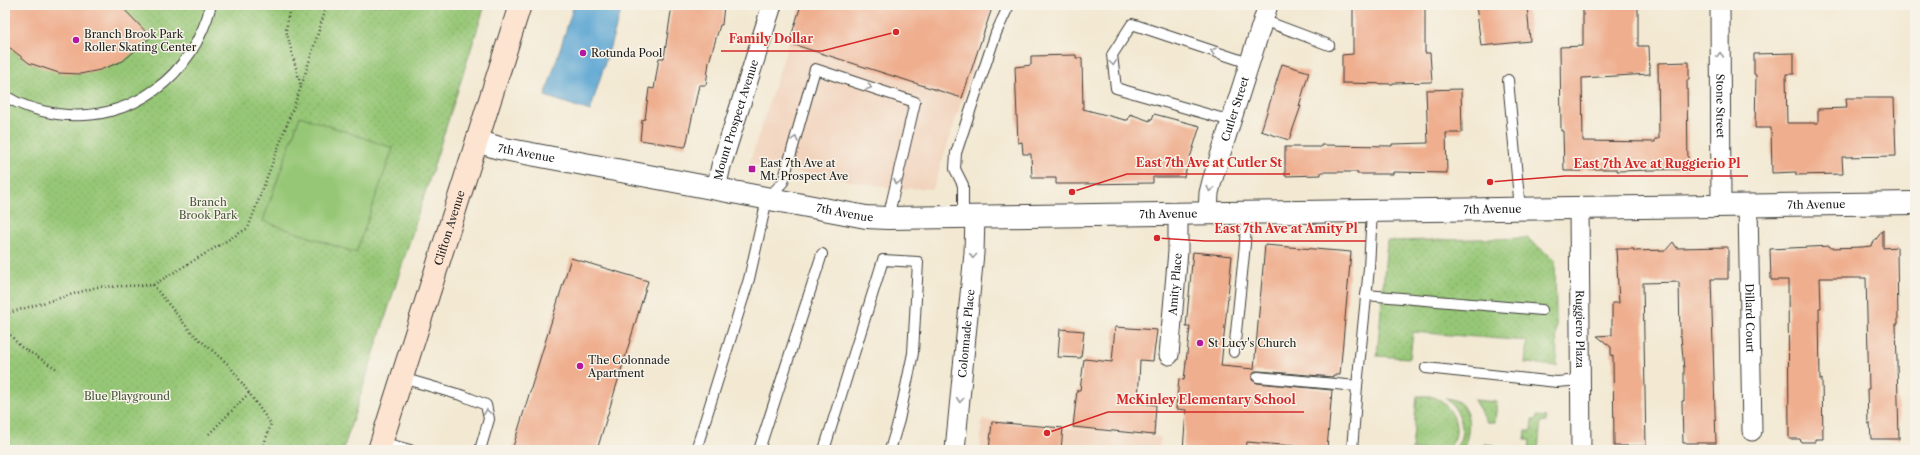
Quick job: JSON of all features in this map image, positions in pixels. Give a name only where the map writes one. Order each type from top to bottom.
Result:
[{"type":"main road","name":"Clifton Avenue","points":[[380,446],[520,5]]},
{"type":"street","name":"Mount Prospect Avenue","points":[[716,189],[721,166],[772,5]]},
{"type":"street","name":"Stone Street","points":[[1720,5],[1721,206]]},
{"type":"street","name":"Cutler Street","points":[[1208,214],[1209,192],[1265,13]]},
{"type":"street","name":"7th Avenue","points":[[477,142],[499,148],[716,189],[866,216],[888,218],[1246,214],[1915,203]]},
{"type":"street","name":"Dillard Court","points":[[1748,206],[1752,431]]},
{"type":"street","name":"Ruggiero Plaza","points":[[1579,208],[1581,450]]},
{"type":"street","name":"Amity Place","points":[[1169,355],[1178,251],[1178,214]]},
{"type":"street","name":"Colonnade Place","points":[[955,450],[974,253],[969,218]]},
{"type":"lane","points":[[5,96],[14,102],[41,112],[70,116],[99,114],[127,106],[152,93],[175,74],[190,54],[203,30],[211,5]]},
{"type":"lane","points":[[969,218],[963,186],[955,169],[956,153],[996,34],[1009,5]]},
{"type":"lane","points":[[1265,13],[1329,45]]},
{"type":"lane","points":[[1231,121],[1116,88],[1112,55],[1132,24],[1250,63]]},
{"type":"lane","points":[[696,450],[749,279],[767,198],[782,182],[814,69],[915,102],[888,218]]},
{"type":"lane","points":[[1508,80],[1520,209]]},
{"type":"lane","points":[[1352,450],[1372,211]]},
{"type":"lane","points":[[1234,352],[1245,244],[1246,214]]},
{"type":"lane","points":[[759,450],[822,254]]},
{"type":"lane","points":[[824,450],[883,260],[918,262],[913,353],[899,420],[890,450]]},
{"type":"lane","points":[[1366,295],[1542,310]]},
{"type":"lane","points":[[1426,368],[1557,382],[1580,380]]},
{"type":"lane","points":[[1258,377],[1357,386]]},
{"type":"lane","points":[[402,378],[464,396],[486,405],[489,419],[480,450]]},
{"type":"lane","points":[[380,446],[410,450]]},
{"type":"path","points":[[290,5],[286,30],[301,87]]},
{"type":"path","points":[[5,314],[97,287],[154,285],[248,228],[301,87],[327,5]]},
{"type":"path","points":[[154,285],[191,332],[229,365],[271,424],[262,450]]},
{"type":"path","points":[[5,328],[20,346],[57,369]]},
{"type":"path","points":[[209,434],[249,393]]},
{"type":"shaded area","points":[[801,5],[993,5],[933,189],[892,188],[749,164]]},
{"type":"shaded area","points":[[982,420],[1161,437],[1159,450],[980,450]]},
{"type":"green space","name":"Branch Brook Park","points":[[5,5],[485,5],[343,450],[5,450]]},
{"type":"green space","points":[[300,116],[393,148],[356,253],[263,221]]},
{"type":"green space","points":[[1527,238],[1555,260],[1557,366],[1525,363],[1527,341],[1413,332],[1410,358],[1377,356],[1387,241]]},
{"type":"green space","points":[[1417,396],[1429,396],[1436,398],[1443,402],[1453,415],[1456,430],[1455,437],[1452,444],[1446,450],[1412,450]]},
{"type":"green space","points":[[1445,398],[1454,400],[1461,404],[1468,417],[1468,433],[1463,450],[1454,450],[1459,443],[1461,436],[1461,422],[1459,415],[1451,403]]},
{"type":"green space","points":[[1474,400],[1497,402],[1495,422],[1487,422]]},
{"type":"green space","points":[[1537,416],[1546,417],[1546,422],[1541,421],[1538,450],[1529,450],[1530,440],[1525,440],[1526,431],[1531,431],[1532,420],[1537,420]]},
{"type":"green space","points":[[1485,444],[1493,445],[1493,450],[1480,450]]},
{"type":"water","name":"Rotunda Pool","points":[[574,5],[631,5],[629,10],[622,8],[590,111],[545,96]]},
{"type":"building","name":"Branch Brook Park Roller Skating Center","points":[[5,5],[120,5],[151,37],[123,61],[100,70],[80,74],[59,73],[29,63],[5,44]]},
{"type":"building","points":[[672,5],[724,5],[722,25],[720,25],[709,62],[706,85],[699,85],[686,146],[684,147],[640,140],[642,120],[645,119],[649,88],[654,89],[659,58],[664,58]]},
{"type":"building","points":[[801,5],[993,5],[962,98],[789,43]]},
{"type":"building","points":[[1406,5],[1406,7],[1425,7],[1425,53],[1430,53],[1432,82],[1393,84],[1342,83],[1342,55],[1353,54],[1353,8]]},
{"type":"building","points":[[1476,5],[1527,5],[1530,41],[1481,46]]},
{"type":"building","points":[[1583,5],[1638,5],[1638,46],[1649,46],[1650,74],[1582,78],[1583,141],[1655,142],[1655,139],[1659,139],[1658,63],[1689,62],[1689,80],[1687,80],[1688,169],[1617,171],[1617,169],[1582,169],[1582,171],[1564,171],[1563,131],[1561,131],[1560,47],[1583,46]]},
{"type":"building","points":[[1794,53],[1794,74],[1786,74],[1787,123],[1818,123],[1818,109],[1847,108],[1846,98],[1894,98],[1896,156],[1842,157],[1843,174],[1796,175],[1796,172],[1772,173],[1771,128],[1755,128],[1756,75],[1754,74],[1754,54]]},
{"type":"building","points":[[1076,55],[1076,58],[1082,58],[1083,109],[1125,120],[1128,120],[1130,114],[1150,121],[1154,114],[1200,126],[1184,177],[1153,177],[1153,183],[1078,184],[1056,184],[1056,178],[1032,178],[1031,154],[1023,154],[1022,142],[1018,143],[1015,67],[1031,65],[1031,56]]},
{"type":"building","points":[[1282,64],[1309,72],[1299,106],[1301,106],[1289,140],[1261,131]]},
{"type":"building","points":[[1461,89],[1462,133],[1446,133],[1447,173],[1393,172],[1393,174],[1357,174],[1357,172],[1321,172],[1321,175],[1285,176],[1285,147],[1321,147],[1321,145],[1392,146],[1392,144],[1428,143],[1426,90]]},
{"type":"building","points":[[1883,230],[1883,248],[1897,247],[1898,324],[1896,324],[1899,439],[1871,439],[1870,423],[1868,424],[1867,389],[1869,389],[1866,278],[1820,278],[1820,380],[1822,379],[1823,439],[1815,439],[1815,442],[1801,442],[1800,439],[1789,439],[1788,280],[1771,280],[1770,249],[1830,246],[1830,248],[1871,246]]},
{"type":"building","points":[[1673,242],[1677,248],[1728,247],[1728,279],[1711,279],[1716,443],[1683,443],[1682,401],[1684,401],[1684,369],[1680,336],[1679,282],[1643,283],[1646,446],[1614,446],[1613,355],[1611,356],[1611,347],[1597,336],[1612,335],[1612,303],[1619,303],[1616,249],[1634,249],[1634,251],[1666,250]]},
{"type":"building","points":[[1265,245],[1351,252],[1340,375],[1333,375],[1333,377],[1255,371],[1252,376],[1252,380],[1257,383],[1332,390],[1327,449],[1247,442],[1246,450],[1183,450],[1186,410],[1176,409],[1179,379],[1184,380],[1190,327],[1186,327],[1193,252],[1232,256],[1221,366],[1254,369]]},
{"type":"building","name":"The Colonnade Apartment","points":[[571,258],[648,281],[597,450],[512,450]]},
{"type":"building","points":[[1115,327],[1157,330],[1153,361],[1140,360],[1138,403],[1156,405],[1154,435],[1073,427],[1077,390],[1080,390],[1084,359],[1112,362]]},
{"type":"building","points":[[1060,329],[1084,331],[1081,358],[1058,357]]},
{"type":"building","points":[[992,422],[1063,428],[1061,450],[989,450]]},
{"type":"place","name":"Family Dollar","points":[[896,32]]},
{"type":"place","name":"Branch Brook Park Roller Skating Center","points":[[76,40]]},
{"type":"place","name":"Rotunda Pool","points":[[583,53]]},
{"type":"place","name":"East 7th Ave at Mt. Prospect Ave","points":[[752,169]]},
{"type":"place","name":"East 7th Ave at Ruggierio Pl","points":[[1490,182]]},
{"type":"place","name":"East 7th Ave at Cutler St","points":[[1072,192]]},
{"type":"place","name":"East 7th Ave at Amity Pl","points":[[1157,238]]},
{"type":"place","name":"St Lucy's Church","points":[[1200,343]]},
{"type":"place","name":"The Colonnade Apartment","points":[[580,366]]},
{"type":"place","name":"McKinley Elementary School","points":[[1047,433]]},
{"type":"park label","name":"Blue Playground","points":[[127,396]]}]
